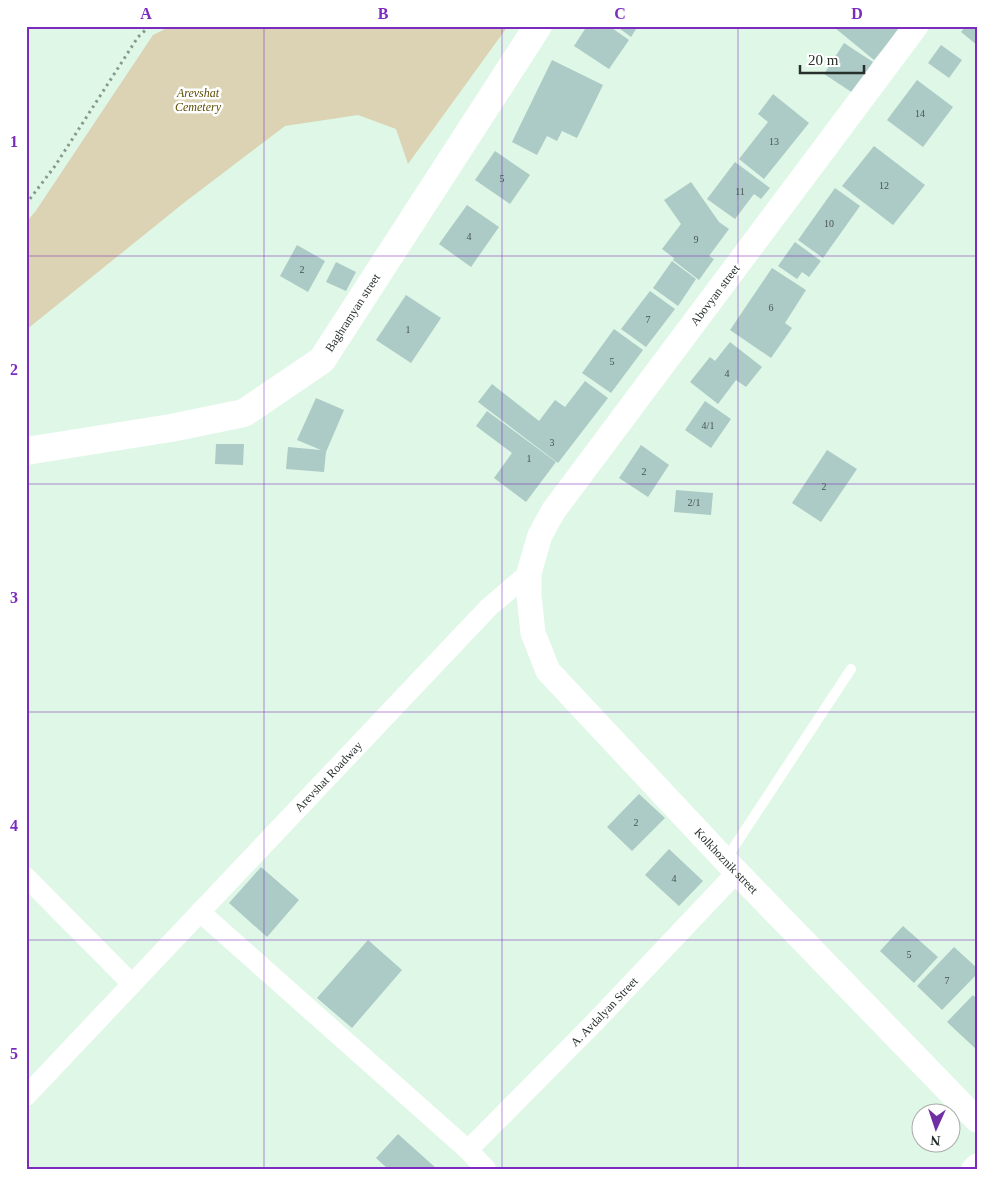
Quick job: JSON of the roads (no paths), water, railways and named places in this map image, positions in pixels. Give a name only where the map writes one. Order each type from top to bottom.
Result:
[{"type":"main road","name":"Baghramyan street","points":[[26,450],[171,428],[244,413],[322,360],[538,26]]},
{"type":"street","name":"Abovyan street","points":[[529,573],[540,535],[554,510],[916,26]]},
{"type":"street","name":"Kolkhoznik street","points":[[529,573],[533,633],[548,671],[731,866],[977,1120]]},
{"type":"street","name":"Arevshat Roadway","points":[[26,1096],[488,608],[529,573]]},
{"type":"street","name":"A. Avdalyan Street","points":[[468,1150],[594,1023],[731,866]]},
{"type":"street","points":[[26,877],[132,984]]},
{"type":"street","points":[[200,912],[468,1150],[486,1169]]},
{"type":"street","points":[[974,1169],[977,1166]]},
{"type":"lane","points":[[731,866],[851,669]]},
{"type":"park label","name":"Arevshat Cemetery","points":[[198,100]]}]
